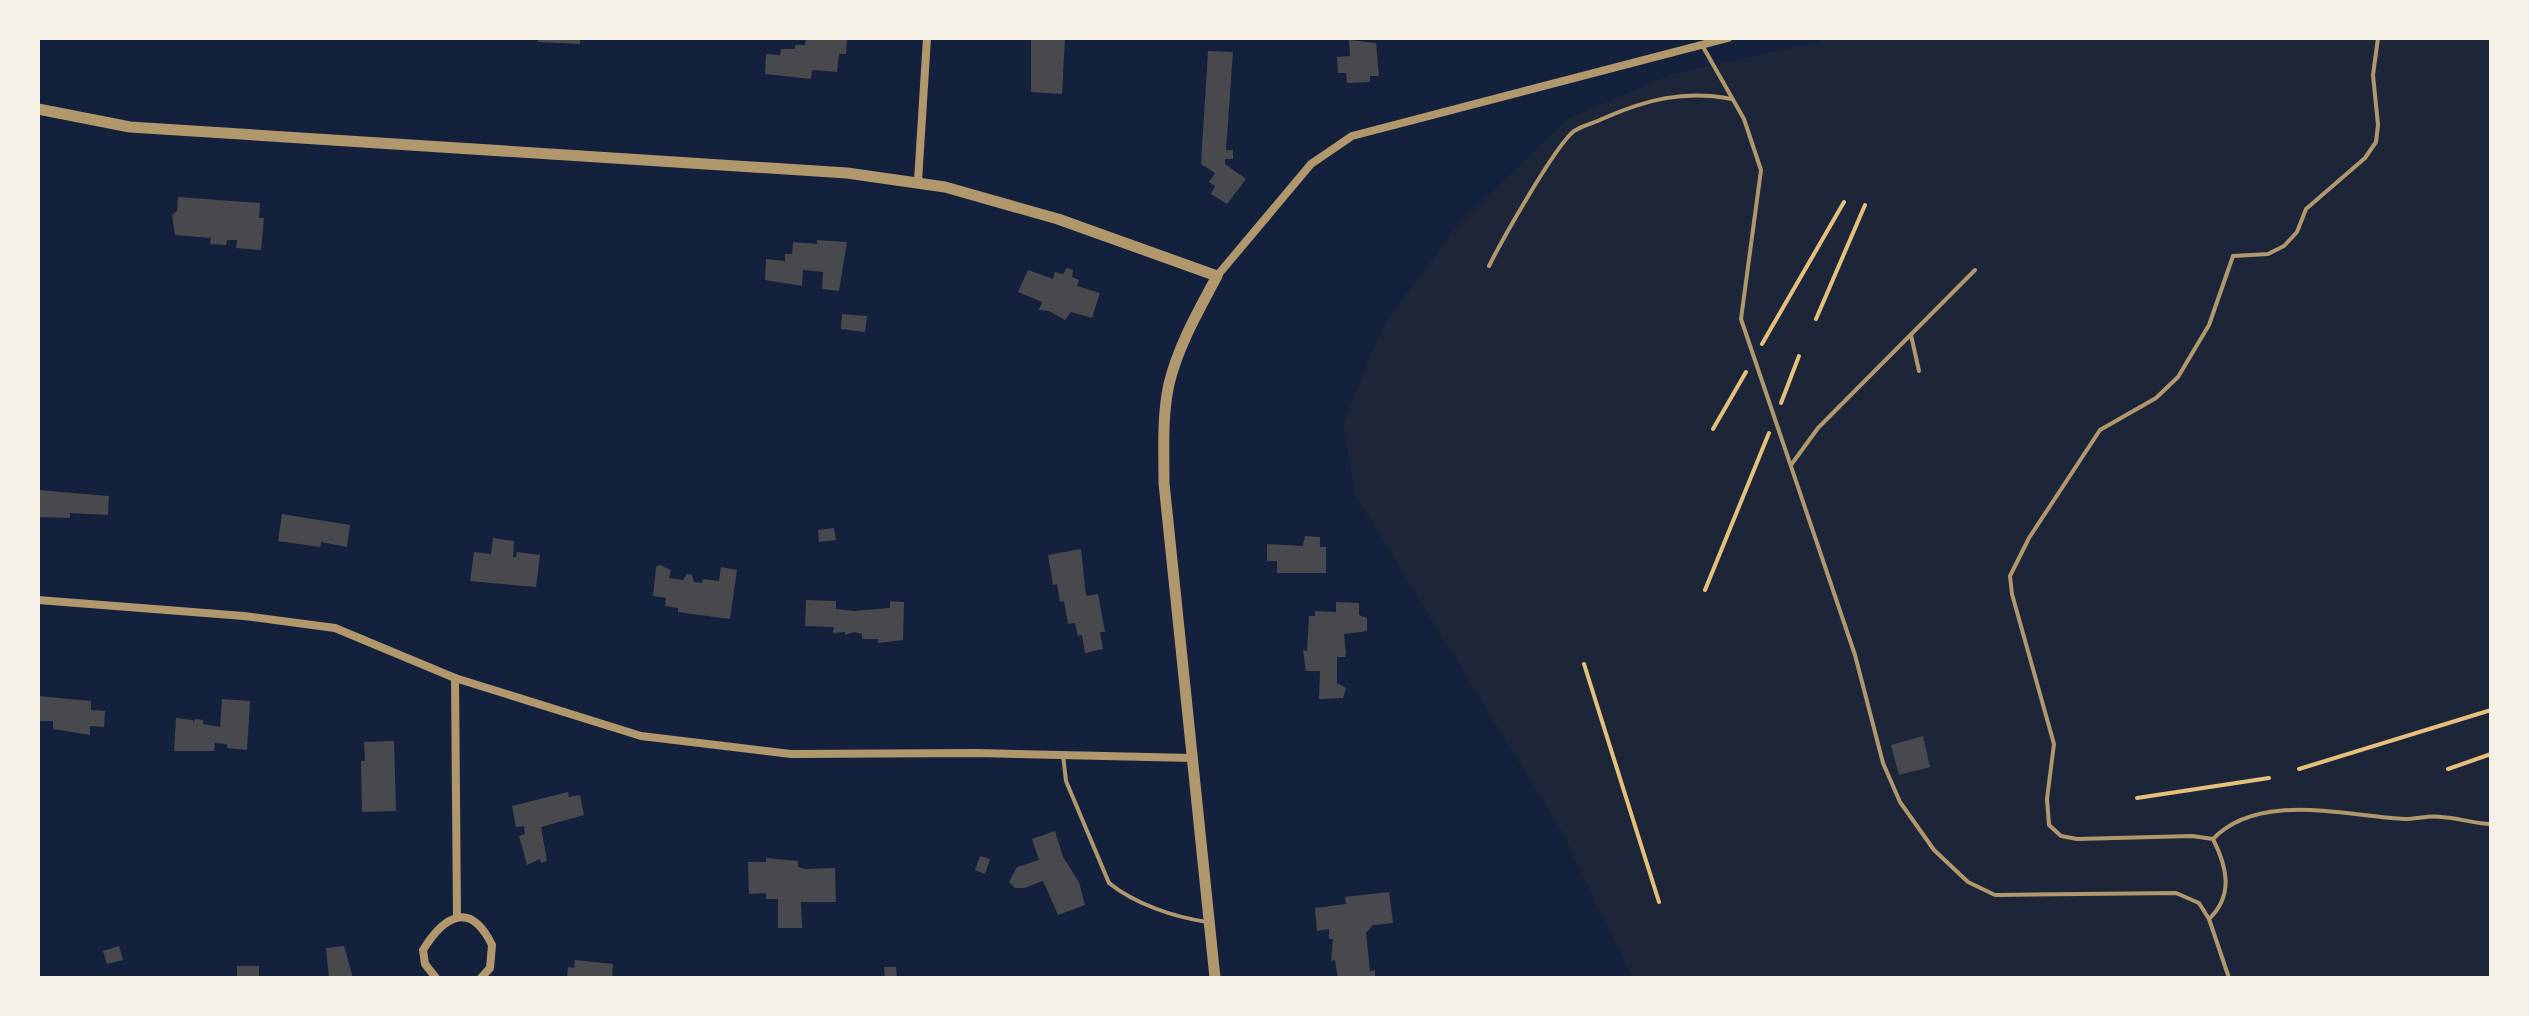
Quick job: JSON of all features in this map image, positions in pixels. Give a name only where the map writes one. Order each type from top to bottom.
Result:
[{"type":"street","points":[[918,181],[927,38]]},
{"type":"street","points":[[1215,978],[1164,483],[1164,428],[1169,383],[1188,331],[1217,276],[1311,164],[1352,136],[1728,38]]},
{"type":"street","points":[[38,109],[130,127],[847,173],[918,181],[1058,219],[1217,276]]},
{"type":"street","points":[[38,600],[244,616],[335,628],[455,678],[641,736],[791,754],[1193,758]]},
{"type":"street","points":[[455,678],[457,916]]},
{"type":"street","points":[[436,978],[425,964],[423,950],[447,920],[457,916],[472,920],[492,945],[490,968],[481,978]]},
{"type":"lane","points":[[2378,38],[2373,75],[2378,125],[2376,142],[2352,173],[2306,209],[2297,232],[2284,246],[2268,254],[2233,256],[2209,325],[2178,377],[2156,398],[2100,430],[2029,538],[2010,576],[2012,594],[2054,744],[2047,799],[2049,825],[2061,836],[2077,839],[2192,836],[2213,839],[2240,819],[2301,811],[2338,810],[2402,819],[2437,816],[2491,824]]},
{"type":"lane","points":[[1702,45],[1732,99],[1761,170],[1741,319],[1859,668],[1883,763],[1900,802],[1934,850],[1968,882],[1995,895],[2176,893],[2199,903],[2209,919],[2229,978]]},
{"type":"lane","points":[[1489,266],[1506,233],[1574,132],[1643,102],[1674,94],[1702,93],[1732,99]]},
{"type":"lane","points":[[1791,465],[1818,428],[1975,270]]},
{"type":"lane","points":[[1911,335],[1919,371]]},
{"type":"lane","points":[[1063,755],[1066,781],[1109,883],[1119,891],[1182,918],[1209,922]]},
{"type":"lane","points":[[2209,919],[2225,899],[2226,875],[2213,839]]},
{"type":"path","points":[[1713,429],[1844,202]]},
{"type":"path","points":[[1816,319],[1865,205]]},
{"type":"path","points":[[1705,590],[1799,356]]},
{"type":"path","points":[[1584,664],[1659,902]]},
{"type":"path","points":[[2299,769],[2491,710]]},
{"type":"path","points":[[2448,769],[2491,754]]},
{"type":"path","points":[[2137,798],[2269,778]]},
{"type":"shaded area","points":[[1823,38],[2491,38],[2491,978],[1632,978],[1563,834],[1355,495],[1343,424],[1383,326],[1456,227],[1569,118],[1672,74],[1818,42]]},
{"type":"building","points":[[538,38],[580,38],[580,44],[538,42]]},
{"type":"building","points":[[806,38],[847,38],[846,54],[839,54],[837,72],[812,70],[811,79],[765,74],[766,54],[780,55],[781,49],[805,45]]},
{"type":"building","points":[[1031,38],[1065,38],[1062,94],[1031,92]]},
{"type":"building","points":[[1349,40],[1376,43],[1379,76],[1370,76],[1370,82],[1347,83],[1346,73],[1338,73],[1337,57],[1350,56]]},
{"type":"building","points":[[1208,51],[1233,52],[1226,150],[1233,150],[1233,159],[1225,159],[1225,164],[1246,179],[1227,204],[1211,194],[1215,186],[1209,182],[1215,173],[1201,164]]},
{"type":"building","points":[[178,197],[260,203],[259,218],[264,218],[261,250],[236,248],[237,240],[227,240],[226,245],[210,244],[211,238],[175,235],[172,215],[177,211]]},
{"type":"building","points":[[817,240],[847,242],[839,291],[822,289],[823,272],[803,270],[802,286],[765,280],[766,259],[785,261],[785,254],[792,254],[793,242],[817,244]]},
{"type":"building","points":[[1067,268],[1073,270],[1072,277],[1079,280],[1077,286],[1100,293],[1092,318],[1071,312],[1065,320],[1049,311],[1039,310],[1042,302],[1018,292],[1028,270],[1053,279],[1055,272],[1063,274]]},
{"type":"building","points":[[842,314],[867,316],[865,332],[841,329]]},
{"type":"building","points":[[38,490],[109,496],[108,515],[70,513],[70,518],[38,517]]},
{"type":"building","points":[[282,514],[350,525],[347,547],[321,542],[320,547],[278,541]]},
{"type":"building","points":[[834,528],[836,540],[819,542],[818,530]]},
{"type":"building","points":[[1305,536],[1320,537],[1320,547],[1326,547],[1326,573],[1277,573],[1277,561],[1267,561],[1267,544],[1303,546]]},
{"type":"building","points":[[493,538],[514,541],[513,557],[517,552],[540,555],[536,587],[470,581],[474,552],[491,554]]},
{"type":"building","points":[[1081,549],[1086,596],[1098,594],[1105,632],[1100,632],[1103,649],[1085,653],[1082,635],[1078,636],[1075,623],[1068,624],[1064,601],[1060,602],[1057,584],[1053,585],[1048,555]]},
{"type":"building","points":[[660,565],[671,570],[669,578],[683,580],[687,574],[692,575],[694,582],[702,583],[703,579],[719,581],[721,567],[737,570],[730,619],[678,612],[678,608],[665,606],[666,598],[653,596],[656,567]]},
{"type":"building","points":[[806,600],[836,601],[836,609],[854,611],[890,608],[890,601],[904,602],[903,640],[878,643],[878,639],[862,639],[862,634],[854,632],[845,635],[845,632],[833,633],[834,627],[805,626]]},
{"type":"building","points":[[1336,602],[1359,603],[1359,615],[1367,618],[1367,631],[1344,634],[1345,657],[1337,657],[1337,683],[1346,688],[1343,698],[1319,699],[1320,671],[1306,671],[1303,650],[1307,651],[1309,616],[1315,616],[1315,611],[1336,612]]},
{"type":"building","points":[[38,696],[91,701],[91,710],[105,711],[104,727],[90,726],[90,735],[53,729],[53,721],[38,721]]},
{"type":"building","points":[[222,699],[250,701],[247,750],[215,743],[214,751],[174,751],[176,718],[193,720],[193,723],[195,719],[203,720],[203,724],[220,727]]},
{"type":"building","points":[[1923,736],[1930,767],[1899,775],[1891,745]]},
{"type":"building","points":[[394,741],[396,811],[362,812],[361,761],[365,761],[364,742]]},
{"type":"building","points":[[568,792],[569,797],[580,795],[584,815],[541,827],[547,861],[541,863],[540,859],[527,865],[519,836],[525,834],[524,826],[516,827],[512,806]]},
{"type":"building","points":[[1055,831],[1063,857],[1079,882],[1085,905],[1058,915],[1043,881],[1024,888],[1015,888],[1009,882],[1017,867],[1039,860],[1032,839]]},
{"type":"building","points":[[980,856],[990,859],[985,874],[975,870]]},
{"type":"building","points":[[766,858],[798,861],[798,867],[805,869],[835,868],[836,902],[801,902],[802,928],[778,928],[778,899],[766,899],[766,893],[749,894],[748,862],[766,862]]},
{"type":"building","points":[[1389,892],[1393,923],[1373,925],[1366,933],[1370,971],[1375,970],[1375,978],[1338,978],[1335,960],[1331,961],[1333,939],[1329,939],[1329,929],[1317,931],[1315,908],[1346,904],[1345,897]]},
{"type":"building","points":[[119,946],[123,960],[107,964],[103,951]]},
{"type":"building","points":[[344,946],[353,978],[329,978],[326,948]]},
{"type":"building","points":[[575,960],[613,964],[612,978],[567,978],[568,967],[574,968]]},
{"type":"building","points":[[237,966],[259,966],[259,978],[237,978]]},
{"type":"building","points":[[884,967],[896,967],[897,978],[885,978]]}]
